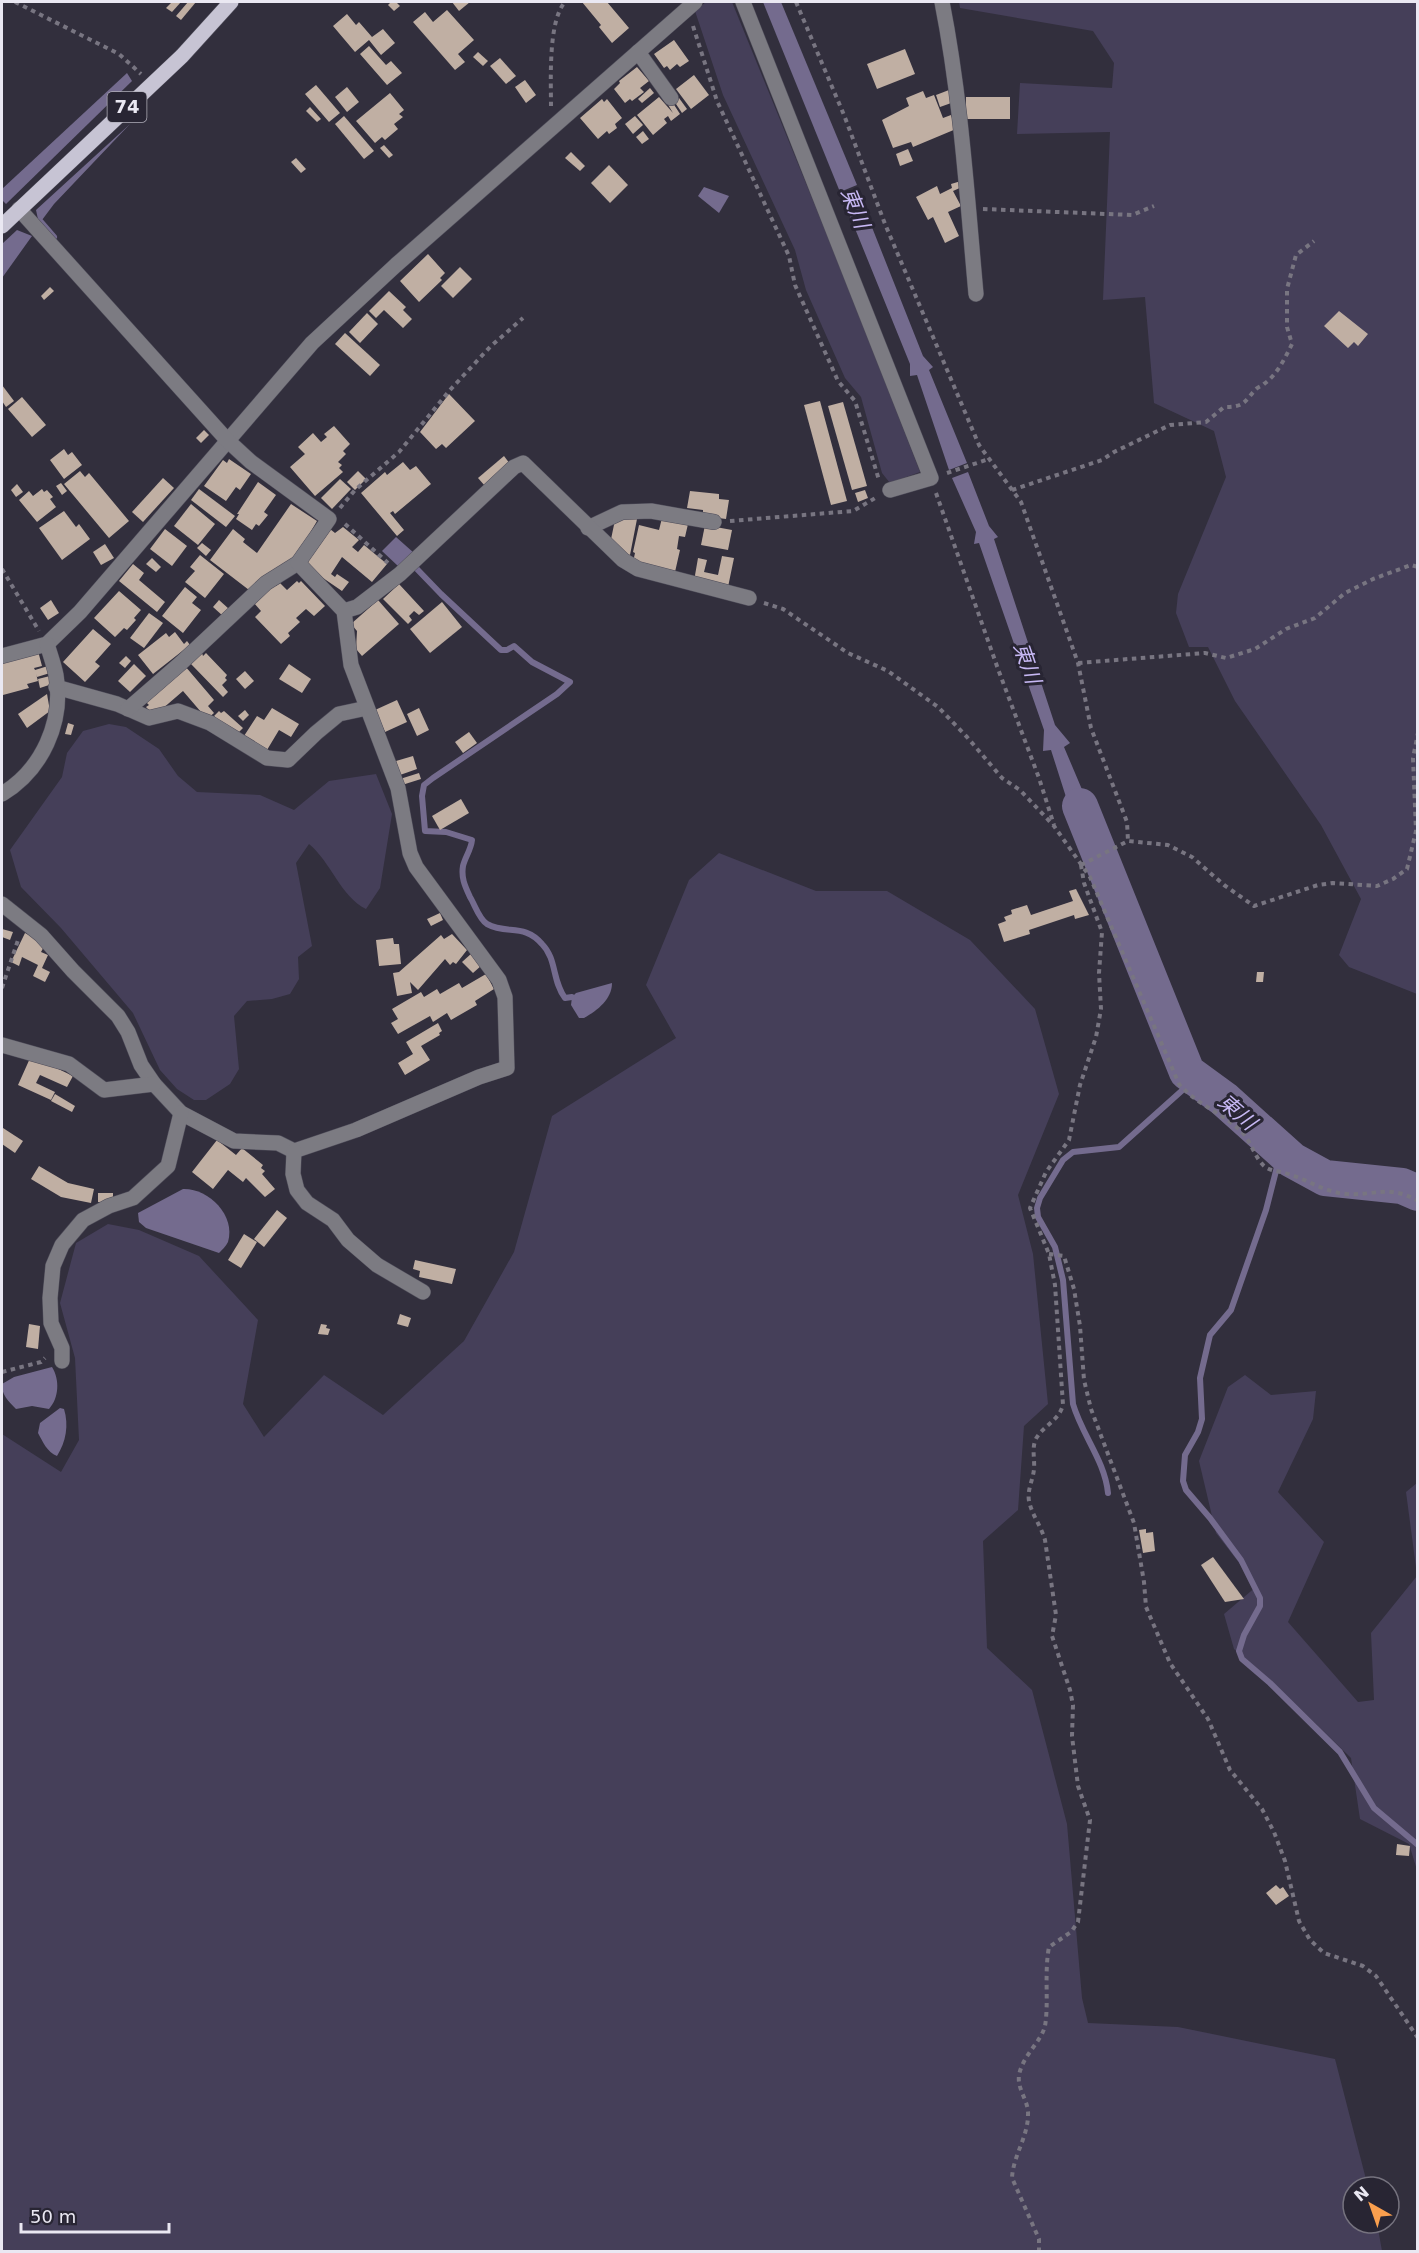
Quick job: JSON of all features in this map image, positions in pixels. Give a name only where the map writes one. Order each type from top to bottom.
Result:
[{"type":"main road","name":"74","points":[[2,226],[182,56],[231,2]]},
{"type":"street","points":[[743,2],[931,478],[890,490]]},
{"type":"street","points":[[942,2],[951,54],[976,294]]},
{"type":"street","points":[[2,656],[47,644],[80,612],[312,343],[396,265],[691,5]]},
{"type":"street","points":[[638,52],[670,98]]},
{"type":"street","points":[[20,210],[227,440],[251,462],[332,517],[298,563],[266,583],[128,709]]},
{"type":"street","points":[[344,612],[357,607],[400,574],[514,467],[523,463],[588,528],[623,560],[638,569],[749,598]]},
{"type":"street","points":[[588,528],[622,512],[651,511],[714,522]]},
{"type":"street","points":[[2,904],[41,935],[118,1016],[128,1032],[141,1065],[154,1084],[181,1113],[234,1141],[278,1143],[294,1151],[356,1130],[479,1077],[507,1068],[505,997],[499,980],[416,867],[410,853],[398,788],[351,665],[344,612],[298,563]]},
{"type":"street","points":[[2,794],[29,772],[47,746],[57,712],[56,676],[47,644]]},
{"type":"street","points":[[56,687],[128,709],[149,718],[178,711],[210,723],[267,758],[288,760],[339,714],[367,708]]},
{"type":"street","points":[[2,1045],[69,1064],[104,1090],[154,1084]]},
{"type":"street","points":[[55,1357],[62,1348],[51,1323],[52,1266],[62,1245],[83,1220],[109,1206],[133,1198],[168,1166],[181,1113]]},
{"type":"street","points":[[294,1151],[293,1174],[297,1190],[307,1203],[333,1220],[348,1240],[377,1266],[423,1292]]},
{"type":"path","points":[[15,2],[118,54],[152,84]]},
{"type":"path","points":[[551,128],[551,58],[559,8],[565,2]]},
{"type":"path","points":[[796,2],[844,115],[885,224],[979,445],[1021,501],[1078,663],[1091,728],[1127,822],[1128,841]]},
{"type":"path","points":[[691,5],[717,101],[789,256],[795,285],[838,381],[855,401],[878,478],[890,490],[853,511],[714,522]]},
{"type":"path","points":[[968,208],[1132,215],[1154,206]]},
{"type":"path","points":[[1012,490],[1102,460],[1170,425],[1206,422],[1224,407],[1237,407],[1247,401],[1281,365],[1292,344],[1287,327],[1287,289],[1296,255],[1314,241]]},
{"type":"path","points":[[400,574],[332,517],[355,490],[399,453],[450,390],[490,347],[523,318]]},
{"type":"path","points":[[948,472],[989,459]]},
{"type":"path","points":[[931,478],[1039,778],[1054,826]]},
{"type":"path","points":[[1078,663],[1205,653],[1226,658],[1255,649],[1286,630],[1315,618],[1345,593],[1373,579],[1411,565],[1418,567]]},
{"type":"path","points":[[2,569],[47,644]]},
{"type":"path","points":[[749,598],[783,609],[848,653],[888,671],[938,707],[1002,778],[1020,790],[1054,826],[1090,877],[1179,1084],[1186,1093],[1239,1129],[1250,1140],[1263,1165],[1272,1170],[1304,1178],[1322,1189],[1346,1194],[1389,1192],[1405,1194],[1418,1202]]},
{"type":"path","points":[[1081,865],[1128,841],[1168,845],[1192,857],[1224,885],[1254,906],[1318,885],[1333,883],[1377,886],[1407,869],[1416,831],[1413,758],[1418,733]]},
{"type":"path","points":[[1039,2252],[1039,2239],[1012,2178],[1012,2169],[1028,2127],[1029,2111],[1020,2090],[1019,2078],[1023,2061],[1044,2028],[1048,1947],[1071,1932],[1078,1922],[1090,1820],[1078,1786],[1071,1736],[1073,1705],[1070,1690],[1052,1636],[1056,1615],[1045,1540],[1042,1528],[1033,1512],[1029,1495],[1034,1471],[1034,1442],[1060,1413],[1063,1405],[1058,1306],[1051,1254],[1030,1208],[1046,1172],[1069,1140],[1080,1085],[1096,1037],[1101,1009],[1099,973],[1102,932],[1084,883],[1081,865]]},
{"type":"path","points":[[2,988],[24,922]]},
{"type":"path","points":[[1051,1254],[1064,1256],[1074,1289],[1080,1326],[1084,1380],[1091,1409],[1134,1523],[1146,1607],[1170,1662],[1208,1719],[1230,1770],[1262,1809],[1274,1832],[1285,1861],[1299,1921],[1310,1940],[1324,1953],[1363,1966],[1376,1976],[1418,2038]]},
{"type":"path","points":[[2,1372],[55,1357]]},
{"type":"shaded area","points":[[706,2],[732,2],[847,284],[920,472],[890,483],[882,473],[861,397],[845,378],[806,290],[795,250],[723,95],[695,11]]},
{"type":"shaded area","points":[[959,2],[1417,2],[1417,994],[1349,967],[1339,955],[1361,899],[1321,825],[1235,701],[1208,647],[1189,647],[1176,613],[1178,594],[1226,477],[1214,431],[1154,403],[1145,297],[1103,300],[1110,132],[1017,134],[1020,83],[1112,88],[1114,63],[1093,31],[960,8]]},
{"type":"shaded area","points":[[109,724],[126,727],[159,749],[178,776],[197,792],[260,795],[294,810],[329,781],[376,774],[392,814],[380,888],[366,909],[357,904],[317,851],[309,844],[296,863],[312,946],[298,957],[299,979],[290,994],[272,999],[247,1001],[234,1016],[239,1069],[230,1084],[206,1100],[194,1100],[177,1089],[160,1070],[133,1013],[61,928],[21,887],[10,850],[62,777],[67,753],[83,731]]},
{"type":"shaded area","points":[[719,853],[816,891],[887,891],[970,940],[1035,1009],[1059,1094],[1018,1195],[1033,1254],[1048,1404],[1024,1426],[1018,1510],[983,1541],[987,1648],[1032,1690],[1067,1824],[1082,1998],[1088,2023],[1178,2027],[1335,2059],[1365,2175],[1341,2175],[1341,2235],[1379,2235],[1382,2251],[2,2251],[2,1434],[61,1472],[79,1440],[75,1358],[60,1303],[76,1243],[108,1224],[139,1230],[199,1256],[258,1320],[243,1404],[264,1437],[324,1375],[383,1415],[464,1341],[514,1252],[552,1116],[676,1038],[646,985],[689,880]]},
{"type":"shaded area","points":[[1245,1375],[1271,1395],[1316,1391],[1313,1419],[1278,1492],[1324,1542],[1288,1622],[1358,1702],[1374,1700],[1371,1633],[1417,1576],[1417,1870],[1409,1844],[1360,1819],[1351,1758],[1273,1682],[1234,1649],[1224,1614],[1257,1586],[1216,1533],[1199,1461],[1228,1387]]},
{"type":"shaded area","points":[[1417,1483],[1417,1575],[1406,1492]]},
{"type":"water","points":[[763,2],[781,2],[857,185],[840,192]]},
{"type":"water","points":[[127,73],[132,81],[6,204],[2,200],[2,189]]},
{"type":"water","points":[[130,124],[54,204],[39,224],[36,210]]},
{"type":"water","points":[[704,187],[729,196],[719,213],[698,196]]},
{"type":"water","points":[[858,192],[923,356],[933,367],[929,370],[967,463],[949,470],[917,375],[910,376],[910,364],[843,199]]},
{"type":"water","points":[[17,230],[32,236],[2,278],[2,244]]},
{"type":"water","points":[[968,472],[989,526],[998,537],[994,539],[1055,725],[1070,743],[1064,747],[1106,846],[1092,854],[1066,797],[1051,750],[1043,751],[1044,730],[979,543],[974,544],[976,532],[952,478]]},
{"type":"water","points":[[396,537],[414,553],[399,567],[382,551]]},
{"type":"water","points":[[612,983],[610,994],[603,1004],[584,1018],[579,1018],[571,1005],[572,997],[576,993]]},
{"type":"water","points":[[183,1189],[202,1193],[218,1205],[224,1213],[228,1222],[228,1242],[219,1253],[146,1228],[139,1222],[138,1213]]},
{"type":"water","points":[[52,1367],[55,1372],[57,1389],[55,1400],[49,1409],[32,1406],[16,1409],[8,1401],[2,1384],[14,1377]]},
{"type":"water","points":[[60,1408],[64,1409],[66,1415],[66,1427],[63,1445],[57,1456],[48,1449],[38,1433],[40,1423]]},
{"type":"building","points":[[172,2],[181,2],[172,12],[166,8]]},
{"type":"building","points":[[188,2],[196,2],[181,20],[176,16]]},
{"type":"building","points":[[396,2],[400,6],[394,11],[388,5]]},
{"type":"building","points":[[452,2],[470,2],[459,11]]},
{"type":"building","points":[[582,2],[607,2],[629,28],[612,43]]},
{"type":"building","points":[[447,10],[474,40],[458,54],[465,62],[455,70],[413,22],[425,12],[433,22]]},
{"type":"building","points":[[347,14],[356,25],[359,22],[372,37],[383,29],[395,43],[381,55],[369,40],[355,52],[333,26]]},
{"type":"building","points":[[674,40],[689,61],[680,67],[677,64],[670,70],[667,66],[664,68],[654,54]]},
{"type":"building","points":[[369,46],[386,65],[391,61],[402,73],[387,85],[360,54]]},
{"type":"building","points":[[905,49],[915,74],[877,89],[867,64]]},
{"type":"building","points":[[478,52],[488,61],[483,66],[473,57]]},
{"type":"building","points":[[500,58],[516,76],[506,84],[490,66]]},
{"type":"building","points":[[637,67],[649,81],[640,88],[644,92],[625,103],[614,89],[620,83],[619,81]]},
{"type":"building","points":[[694,75],[709,95],[691,109],[676,89]]},
{"type":"building","points":[[525,80],[536,95],[526,103],[515,87]]},
{"type":"building","points":[[316,85],[340,113],[329,122],[305,94]]},
{"type":"building","points":[[347,87],[359,102],[347,112],[335,97]]},
{"type":"building","points":[[650,88],[654,93],[642,103],[638,99]]},
{"type":"building","points":[[949,90],[954,102],[940,107],[936,95]]},
{"type":"building","points":[[923,91],[926,98],[934,95],[943,118],[951,115],[956,129],[913,147],[911,142],[893,148],[882,120],[909,106],[906,98]]},
{"type":"building","points":[[390,93],[404,110],[399,114],[403,117],[394,124],[398,129],[385,140],[382,137],[375,143],[356,121]]},
{"type":"building","points":[[659,97],[673,113],[667,103],[671,100],[680,114],[671,121],[668,116],[664,119],[667,123],[653,135],[637,115]]},
{"type":"building","points":[[966,97],[1010,97],[1010,119],[966,119]]},
{"type":"building","points":[[679,98],[687,109],[682,113],[674,101]]},
{"type":"building","points":[[602,99],[604,102],[607,99],[622,118],[615,124],[617,128],[609,134],[607,131],[598,139],[580,118]]},
{"type":"building","points":[[310,107],[321,119],[317,122],[306,111]]},
{"type":"building","points":[[344,116],[374,151],[364,159],[335,124]]},
{"type":"building","points":[[635,116],[643,125],[633,134],[625,124]]},
{"type":"building","points":[[643,131],[649,139],[642,144],[636,137]]},
{"type":"building","points":[[384,145],[393,155],[389,158],[380,148]]},
{"type":"building","points":[[908,149],[913,161],[900,166],[896,154]]},
{"type":"building","points":[[571,152],[585,166],[580,171],[565,158]]},
{"type":"building","points":[[296,158],[306,169],[301,173],[291,162]]},
{"type":"building","points":[[609,165],[628,185],[610,203],[591,183]]},
{"type":"building","points":[[961,181],[962,187],[953,191],[961,206],[948,212],[959,236],[945,243],[933,217],[928,220],[916,197],[937,186],[940,194],[952,188],[951,184]]},
{"type":"building","points":[[428,254],[445,273],[440,278],[442,280],[419,302],[400,281]]},
{"type":"building","points":[[460,267],[472,279],[453,298],[441,286]]},
{"type":"building","points":[[50,287],[54,291],[44,300],[41,296]]},
{"type":"building","points":[[389,291],[406,307],[403,310],[412,319],[403,328],[384,310],[376,318],[369,311]]},
{"type":"building","points":[[1339,311],[1368,334],[1358,346],[1354,342],[1348,348],[1324,326]]},
{"type":"building","points":[[367,313],[378,324],[360,343],[349,332]]},
{"type":"building","points":[[345,333],[380,365],[370,376],[335,344]]},
{"type":"building","points":[[2,385],[14,401],[6,407],[2,401]]},
{"type":"building","points":[[449,394],[475,421],[446,448],[442,444],[436,449],[420,432]]},
{"type":"building","points":[[22,397],[46,425],[32,437],[8,409]]},
{"type":"building","points":[[820,401],[847,501],[831,505],[804,405]]},
{"type":"building","points":[[843,402],[867,486],[852,490],[828,406]]},
{"type":"building","points":[[334,426],[350,444],[343,451],[346,454],[338,462],[342,465],[339,468],[343,472],[315,496],[290,467],[305,454],[298,447],[313,433],[321,442],[327,437],[324,434]]},
{"type":"building","points":[[204,430],[209,435],[201,443],[196,438]]},
{"type":"building","points":[[64,449],[68,455],[72,452],[82,465],[64,479],[50,460]]},
{"type":"building","points":[[504,456],[510,464],[485,486],[478,478]]},
{"type":"building","points":[[229,459],[251,474],[240,490],[236,487],[226,501],[204,486],[223,460],[227,463]]},
{"type":"building","points":[[403,462],[410,470],[416,466],[431,484],[395,514],[393,511],[390,513],[404,530],[397,536],[361,493],[385,472],[387,475]]},
{"type":"building","points":[[80,471],[85,477],[89,473],[129,521],[109,538],[64,484]]},
{"type":"building","points":[[358,471],[366,479],[355,490],[347,482]]},
{"type":"building","points":[[163,478],[174,488],[143,522],[132,512]]},
{"type":"building","points":[[340,479],[351,489],[332,509],[321,498]]},
{"type":"building","points":[[258,482],[276,495],[264,512],[268,515],[259,526],[256,524],[252,530],[236,519]]},
{"type":"building","points":[[61,483],[67,491],[62,495],[56,486]]},
{"type":"building","points":[[17,484],[23,492],[16,497],[11,490]]},
{"type":"building","points":[[42,489],[44,492],[47,490],[53,497],[50,499],[56,507],[37,522],[19,500],[29,491],[33,496]]},
{"type":"building","points":[[199,489],[235,516],[226,527],[191,500]]},
{"type":"building","points":[[865,490],[868,498],[858,502],[855,493]]},
{"type":"building","points":[[690,491],[719,494],[719,499],[729,500],[726,519],[703,516],[703,510],[687,508]]},
{"type":"building","points":[[191,504],[215,524],[198,545],[174,526]]},
{"type":"building","points":[[291,504],[317,521],[295,559],[249,590],[210,560],[233,529],[245,539],[243,542],[257,553]]},
{"type":"building","points":[[64,511],[76,527],[79,524],[90,539],[62,560],[39,528]]},
{"type":"building","points":[[621,516],[637,519],[630,555],[617,552],[610,544],[615,520],[620,521]]},
{"type":"building","points":[[662,518],[688,524],[685,537],[679,536],[677,549],[680,550],[675,572],[633,562],[639,525],[659,530]]},
{"type":"building","points":[[705,525],[732,530],[728,550],[701,545]]},
{"type":"building","points":[[343,527],[359,540],[352,547],[358,552],[364,545],[387,564],[372,582],[342,557],[331,574],[335,577],[337,574],[349,582],[342,591],[304,565],[330,529],[335,533]]},
{"type":"building","points":[[165,529],[187,546],[172,566],[150,549]]},
{"type":"building","points":[[202,543],[211,550],[206,556],[197,548]]},
{"type":"building","points":[[105,544],[114,558],[101,565],[93,552]]},
{"type":"building","points":[[200,555],[224,574],[205,598],[185,582],[195,571],[190,567]]},
{"type":"building","points":[[722,556],[734,558],[728,587],[694,581],[698,558],[707,560],[704,572],[718,575]]},
{"type":"building","points":[[152,558],[161,567],[156,572],[146,564]]},
{"type":"building","points":[[133,564],[144,573],[139,580],[165,602],[157,612],[119,581]]},
{"type":"building","points":[[297,581],[299,583],[301,581],[325,606],[314,616],[306,609],[296,618],[300,622],[288,633],[290,636],[281,644],[255,617],[261,611],[254,603],[274,585],[280,583],[287,590]]},
{"type":"building","points":[[399,584],[424,611],[419,615],[414,611],[409,616],[412,620],[408,624],[383,599]]},
{"type":"building","points":[[185,587],[197,597],[192,603],[201,610],[183,633],[162,616]]},
{"type":"building","points":[[119,591],[141,610],[127,630],[124,628],[115,637],[94,618]]},
{"type":"building","points":[[51,600],[59,613],[48,620],[40,608]]},
{"type":"building","points":[[219,600],[229,609],[223,616],[213,607]]},
{"type":"building","points":[[378,600],[399,624],[362,656],[356,649],[357,631],[351,624]]},
{"type":"building","points":[[442,602],[462,627],[430,653],[410,629]]},
{"type":"building","points":[[149,613],[163,623],[144,648],[130,638]]},
{"type":"building","points":[[93,629],[111,644],[95,662],[100,666],[85,682],[63,662]]},
{"type":"building","points":[[175,632],[184,644],[187,641],[190,645],[153,674],[138,655],[166,633],[169,637]]},
{"type":"building","points":[[38,651],[42,666],[34,668],[35,670],[48,666],[50,673],[37,677],[36,674],[38,681],[27,684],[29,688],[3,695],[2,661]]},
{"type":"building","points":[[202,653],[203,656],[206,653],[227,675],[225,678],[227,680],[222,685],[228,692],[223,697],[191,664]]},
{"type":"building","points":[[126,656],[131,661],[125,668],[119,663]]},
{"type":"building","points":[[134,664],[146,676],[130,692],[118,681]]},
{"type":"building","points":[[289,664],[311,679],[302,693],[279,679]]},
{"type":"building","points":[[185,666],[214,700],[208,706],[214,713],[207,719],[183,691],[154,716],[146,707],[149,705],[144,700]]},
{"type":"building","points":[[245,671],[254,681],[245,689],[236,679]]},
{"type":"building","points":[[50,676],[52,684],[40,688],[38,679]]},
{"type":"building","points":[[47,694],[50,711],[27,728],[18,714]]},
{"type":"building","points":[[397,700],[407,722],[385,732],[375,710]]},
{"type":"building","points":[[272,708],[299,724],[291,737],[279,730],[267,750],[244,736],[257,716],[264,720]]},
{"type":"building","points":[[419,708],[429,730],[417,736],[407,714]]},
{"type":"building","points":[[245,710],[249,715],[243,721],[238,716]]},
{"type":"building","points":[[219,711],[221,713],[224,711],[243,728],[235,736],[214,716]]},
{"type":"building","points":[[68,723],[74,725],[71,735],[65,734]]},
{"type":"building","points":[[469,732],[477,743],[463,753],[455,742]]},
{"type":"building","points":[[413,756],[417,769],[400,775],[396,761]]},
{"type":"building","points":[[419,773],[421,779],[402,785],[400,779]]},
{"type":"building","points":[[461,799],[469,813],[440,830],[432,816]]},
{"type":"building","points":[[1076,889],[1089,915],[1075,919],[1074,915],[1029,930],[1030,934],[1004,942],[998,924],[1006,921],[1004,917],[1012,914],[1011,910],[1027,905],[1031,915],[1073,901],[1069,891]]},
{"type":"building","points":[[440,913],[443,920],[431,926],[427,919]]},
{"type":"building","points":[[2,929],[13,932],[10,940],[2,937]]},
{"type":"building","points":[[25,933],[46,943],[41,952],[48,955],[42,968],[50,972],[45,982],[33,976],[38,965],[22,957],[19,966],[11,962]]},
{"type":"building","points":[[452,934],[467,950],[456,964],[453,962],[450,965],[445,959],[418,990],[410,982],[412,993],[397,996],[393,973],[399,972],[441,935],[444,939]]},
{"type":"building","points":[[393,938],[394,944],[399,944],[401,964],[379,966],[376,940]]},
{"type":"building","points":[[472,953],[482,965],[473,973],[462,962]]},
{"type":"building","points":[[1257,972],[1264,972],[1263,982],[1256,982]]},
{"type":"building","points":[[486,974],[494,989],[475,1001],[477,1005],[451,1020],[447,1013],[433,1022],[430,1016],[398,1034],[391,1023],[398,1019],[392,1009],[421,992],[424,997],[437,989],[440,994],[459,983],[462,988]]},
{"type":"building","points":[[438,1023],[442,1031],[440,1035],[421,1046],[430,1060],[405,1075],[398,1063],[413,1054],[406,1042]]},
{"type":"building","points":[[31,1056],[73,1076],[67,1087],[40,1075],[36,1083],[55,1092],[51,1100],[18,1085]]},
{"type":"building","points":[[55,1094],[75,1106],[72,1112],[51,1101]]},
{"type":"building","points":[[3,1128],[23,1141],[15,1153],[2,1144]]},
{"type":"building","points":[[217,1140],[236,1155],[242,1148],[263,1165],[261,1168],[265,1171],[262,1174],[275,1189],[265,1197],[246,1178],[243,1182],[228,1170],[213,1189],[192,1172]]},
{"type":"building","points":[[39,1166],[68,1183],[94,1189],[91,1203],[61,1197],[31,1179]]},
{"type":"building","points":[[98,1193],[113,1193],[113,1203],[98,1202]]},
{"type":"building","points":[[277,1210],[287,1218],[264,1247],[254,1239]]},
{"type":"building","points":[[244,1234],[257,1242],[241,1268],[228,1260]]},
{"type":"building","points":[[415,1260],[456,1269],[452,1284],[419,1277],[420,1271],[413,1269]]},
{"type":"building","points":[[400,1314],[411,1318],[408,1327],[397,1324]]},
{"type":"building","points":[[29,1324],[40,1326],[38,1349],[26,1347]]},
{"type":"building","points":[[321,1324],[327,1325],[326,1328],[330,1329],[328,1335],[318,1334]]},
{"type":"building","points":[[1146,1529],[1146,1533],[1153,1532],[1155,1551],[1143,1553],[1139,1530]]},
{"type":"building","points":[[1213,1557],[1244,1599],[1225,1602],[1201,1565]]},
{"type":"building","points":[[1397,1844],[1410,1846],[1409,1856],[1396,1855]]},
{"type":"building","points":[[1276,1885],[1280,1889],[1283,1887],[1289,1896],[1276,1905],[1266,1893]]},
{"type":"waterway","points":[[41,222],[54,237]]},
{"type":"waterway","points":[[415,567],[501,650],[514,646],[532,662],[570,682],[557,694],[433,778],[424,785],[422,796],[425,831],[446,832],[472,840],[463,866],[464,882],[482,919],[494,927],[522,931],[542,944],[550,956],[561,991],[565,998],[572,997]]},
{"type":"waterway","name":"東川","points":[[1080,806],[1187,1072],[1224,1099],[1292,1160],[1325,1178],[1402,1186],[1418,1193]]},
{"type":"waterway","points":[[1108,1493],[1103,1470],[1073,1404],[1063,1280],[1055,1247],[1038,1217],[1037,1208],[1040,1198],[1063,1160],[1073,1152],[1119,1147],[1196,1078]]},
{"type":"waterway","points":[[1277,1148],[1278,1163],[1266,1210],[1231,1310],[1210,1335],[1200,1378],[1202,1419],[1198,1432],[1185,1455],[1183,1481],[1186,1490],[1241,1560],[1260,1598],[1260,1606],[1244,1635],[1239,1651],[1242,1659],[1270,1683],[1340,1752],[1374,1808],[1418,1845]]}]
